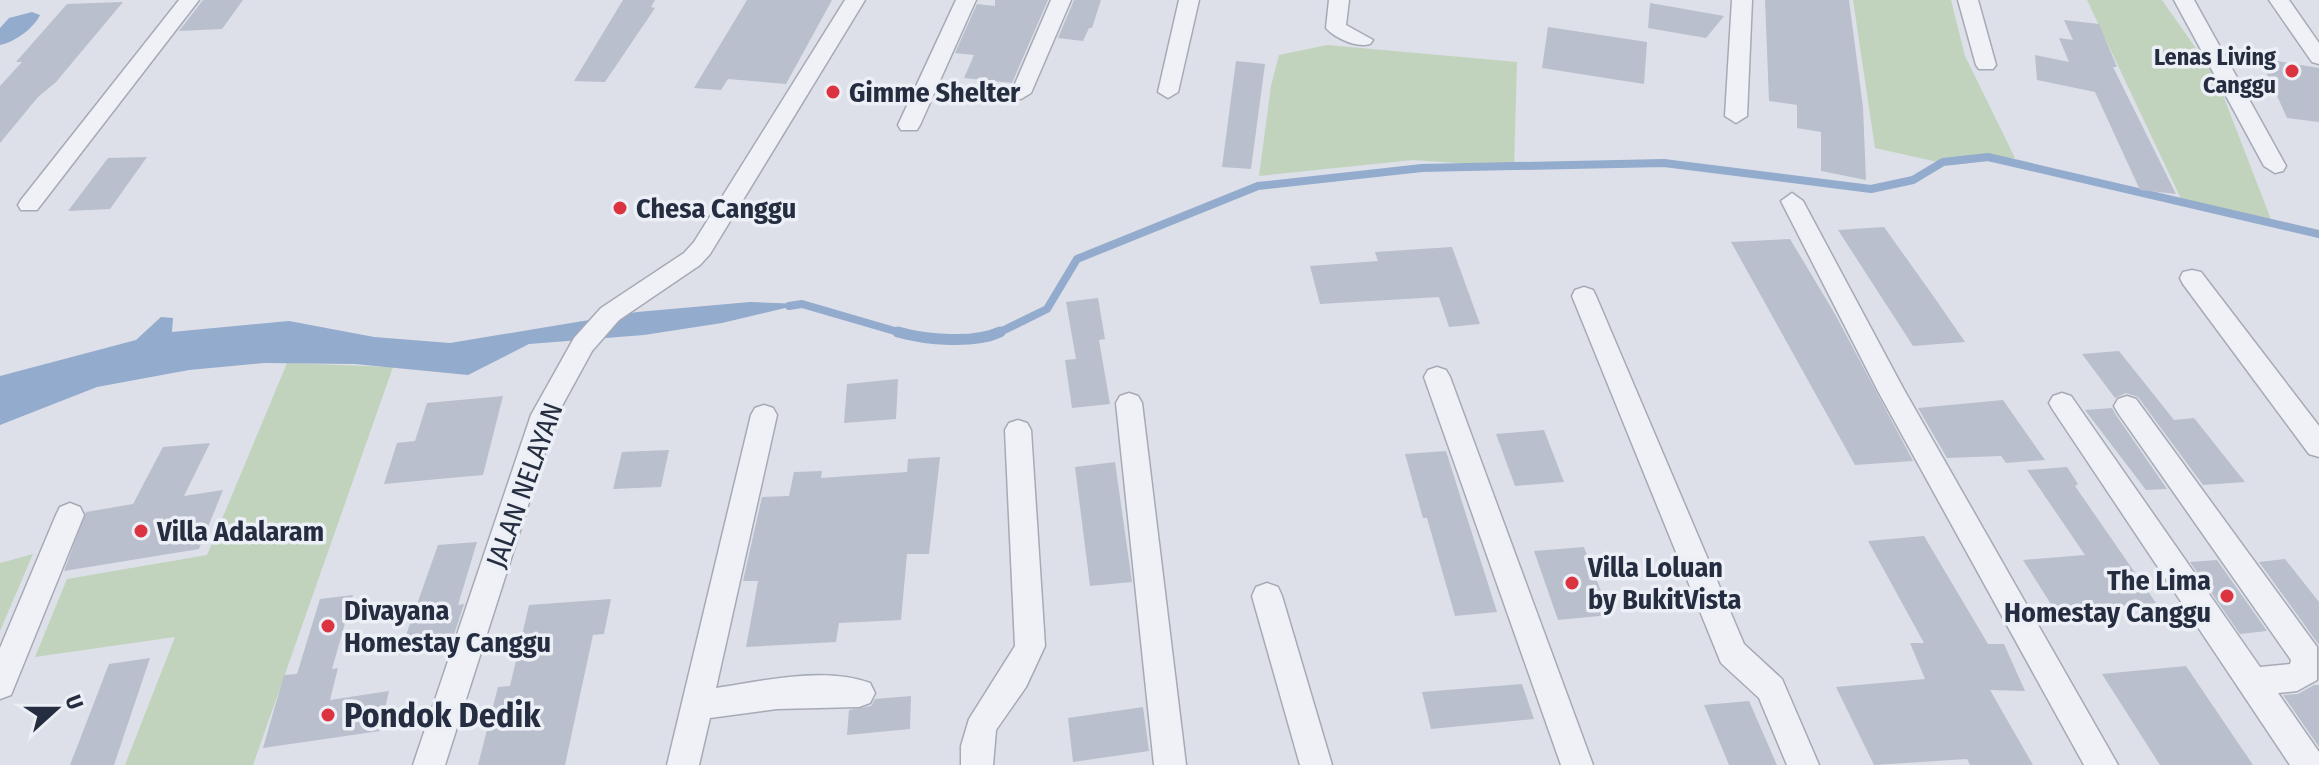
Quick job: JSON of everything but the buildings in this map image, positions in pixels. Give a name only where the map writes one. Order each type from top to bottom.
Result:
[{"type":"street","points":[[29,205],[189,0]]},
{"type":"street","name":"JALAN NELAYAN","points":[[429,765],[544,415],[583,345],[610,314],[692,259],[702,248],[855,0]]},
{"type":"street","points":[[909,125],[966,0]]},
{"type":"street","points":[[1021,93],[1061,0]]},
{"type":"street","points":[[1168,92],[1189,0]]},
{"type":"street","points":[[1339,0],[1336,28],[1363,40]]},
{"type":"street","points":[[1736,116],[1742,0]]},
{"type":"street","points":[[1968,0],[1986,65]]},
{"type":"street","points":[[2184,0],[2275,166]]},
{"type":"street","points":[[2279,0],[2319,58]]},
{"type":"street","points":[[1792,201],[1892,393],[2102,765]]},
{"type":"street","points":[[2192,278],[2319,446]]},
{"type":"street","points":[[1584,296],[1732,653],[1771,689],[1803,765]]},
{"type":"street","points":[[1437,377],[1577,765]]},
{"type":"street","points":[[1129,403],[1170,765]]},
{"type":"street","points":[[2062,403],[2309,765]]},
{"type":"street","points":[[2127,406],[2306,657],[2306,670],[2297,677],[2252,682]]},
{"type":"street","points":[[683,765],[764,415]]},
{"type":"street","points":[[977,765],[974,745],[984,715],[1021,671],[1030,646],[1018,430]]},
{"type":"street","points":[[0,685],[70,515]]},
{"type":"street","points":[[1267,596],[1316,765]]},
{"type":"street","points":[[696,706],[821,689],[859,693]]},
{"type":"green space","points":[[1853,0],[1951,0],[1965,56],[2015,158],[1951,165],[1875,148]]},
{"type":"green space","points":[[2087,0],[2162,0],[2216,77],[2272,222],[2183,203]]},
{"type":"green space","points":[[1327,45],[1517,62],[1514,167],[1413,160],[1259,176],[1271,86],[1279,55]]},
{"type":"green space","points":[[287,363],[393,367],[253,765],[125,765],[175,637],[35,657],[67,579],[207,555]]},
{"type":"green space","points":[[33,554],[0,631],[0,563]]},
{"type":"water","points":[[32,12],[40,15],[33,25],[18,38],[0,45],[0,28],[9,18]]},
{"type":"water","points":[[750,302],[802,304],[722,323],[644,335],[529,344],[468,375],[355,364],[264,363],[189,370],[97,387],[0,425],[0,376],[136,340],[161,317],[173,318],[172,332],[289,321],[374,337],[450,343],[637,312]]},
{"type":"waterway","points":[[996,334],[1047,309],[1077,259],[1258,186],[1422,168],[1664,163],[1871,189],[1913,180],[1943,162],[1988,157],[2319,234]]},
{"type":"waterway","points":[[789,306],[802,304],[898,332]]},
{"type":"waterway","points":[[898,332],[950,340],[1000,332]]},
{"type":"waterway","points":[[898,332],[905,334]]},
{"type":"place","name":"Lenas Living Canggu","points":[[2292,71]]},
{"type":"place","name":"Gimme Shelter","points":[[833,92]]},
{"type":"place","name":"Chesa Canggu","points":[[620,208]]},
{"type":"place","name":"Villa Adalaram","points":[[141,531]]},
{"type":"place","name":"Villa Loluan by BukitVista","points":[[1572,583]]},
{"type":"place","name":"The Lima Homestay Canggu","points":[[2227,596]]},
{"type":"place","name":"Divayana Homestay Canggu","points":[[328,626]]},
{"type":"place","name":"Pondok Dedik","points":[[328,715]]}]
